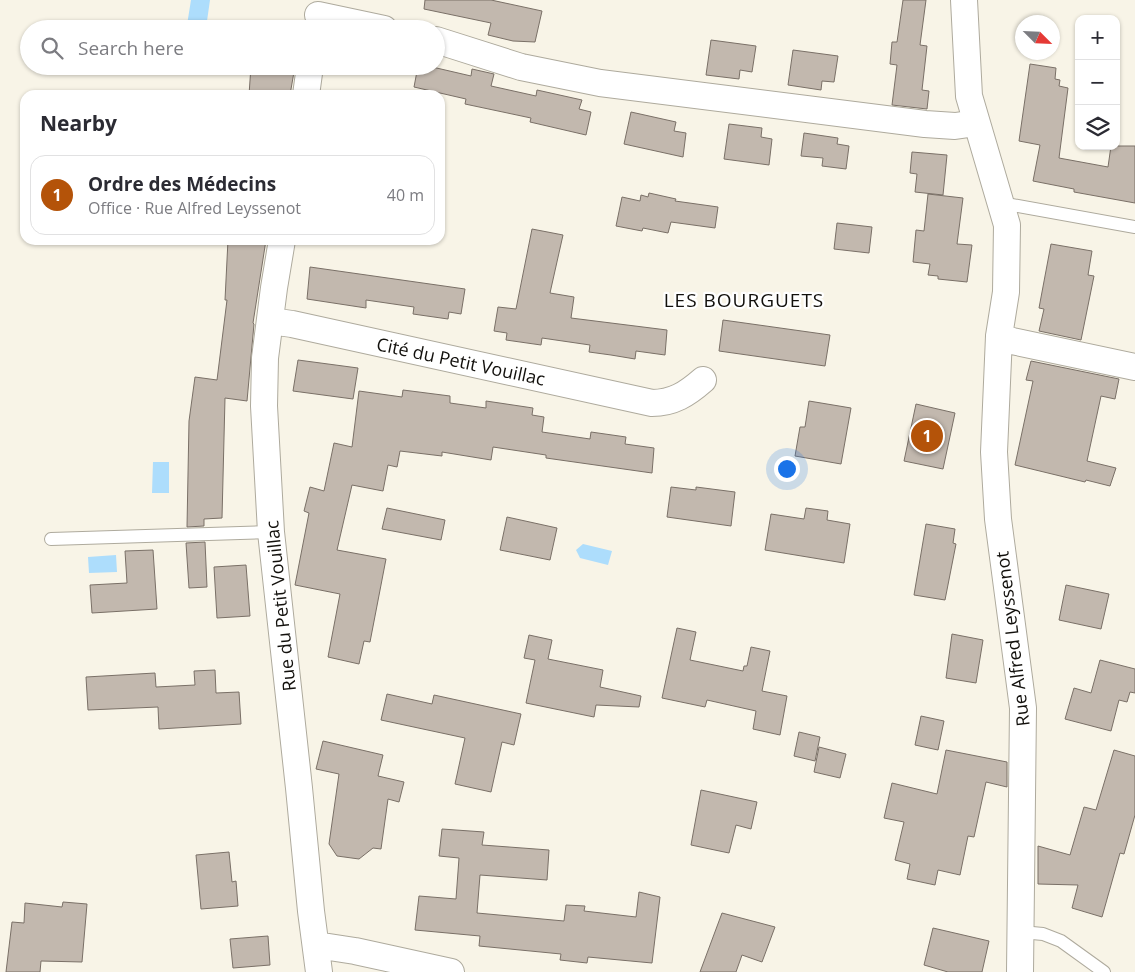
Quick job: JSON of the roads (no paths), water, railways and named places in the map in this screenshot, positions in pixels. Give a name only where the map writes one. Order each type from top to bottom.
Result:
[{"type":"street","name":"Rue Alfred Leyssenot","points":[[964,0],[969,96],[1001,203],[1008,243],[1006,292],[999,336],[994,452],[998,519],[1023,708],[1020,972]]},
{"type":"street","points":[[318,15],[342,20]]},
{"type":"street","points":[[445,43],[521,67],[600,83],[925,124],[955,126],[976,123]]},
{"type":"street","points":[[307,90],[309,75]]},
{"type":"street","name":"Rue du Petit Vouillac","points":[[281,245],[265,358],[264,406],[271,532],[311,911],[320,972]]},
{"type":"street","name":"Cité du Petit Vouillac","points":[[270,321],[292,324],[652,403],[666,403],[681,397],[703,380]]},
{"type":"street","points":[[999,336],[1012,341],[1135,367]]},
{"type":"street","points":[[316,944],[355,950],[451,972]]},
{"type":"lane","points":[[1001,203],[1135,227]]},
{"type":"lane","points":[[52,539],[271,532]]},
{"type":"lane","points":[[1021,932],[1043,934],[1061,941],[1104,972]]},
{"type":"water","points":[[191,0],[210,0],[207,20],[188,20]]},
{"type":"water","points":[[153,462],[169,462],[169,493],[152,493]]},
{"type":"water","points":[[583,544],[612,551],[608,565],[580,558],[576,550]]},
{"type":"water","points":[[116,555],[117,572],[89,573],[88,557]]},
{"type":"place","name":"Ordre des Médecins","points":[[927,436]]},
{"type":"district","name":"LES BOURGUETS","points":[[744,300]]}]
